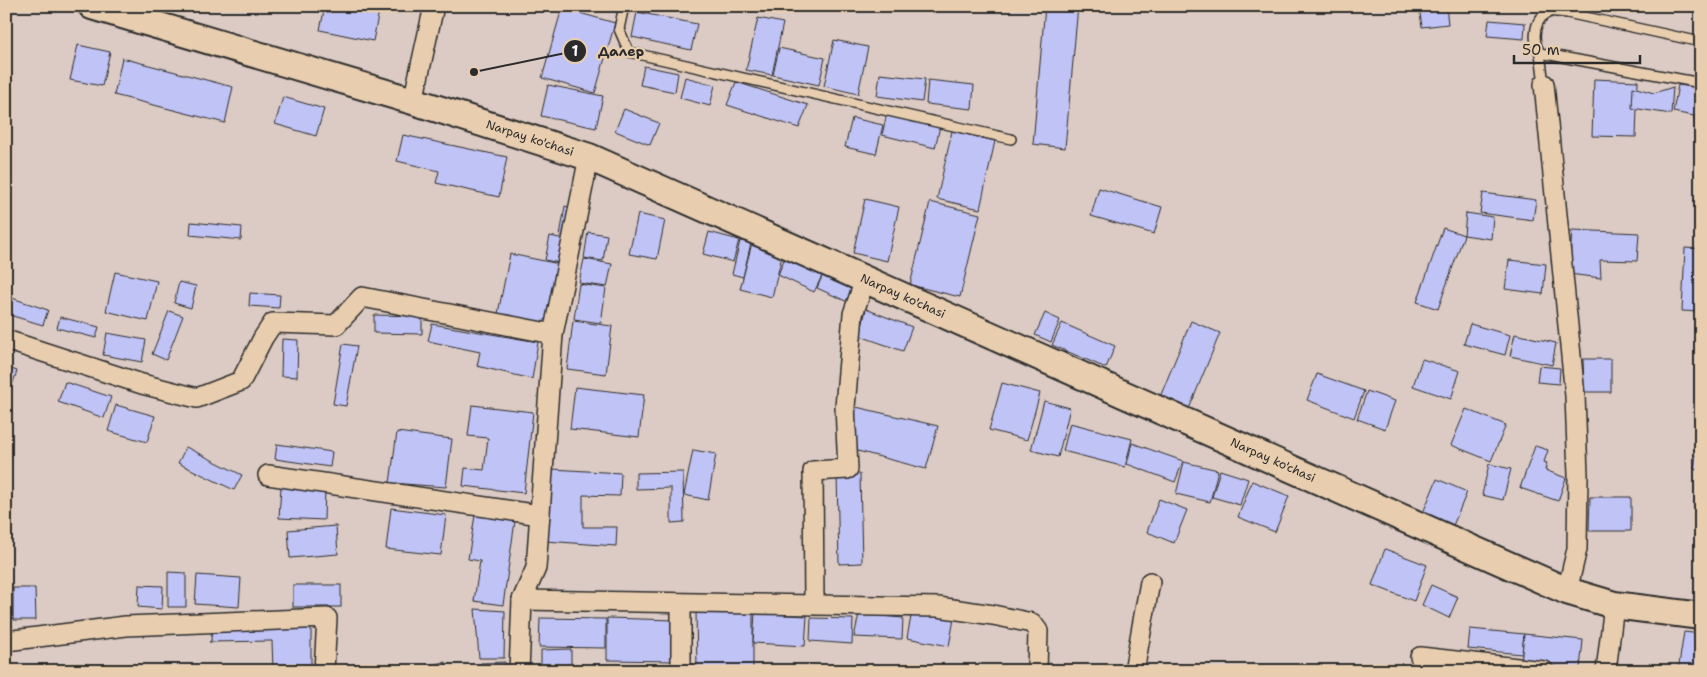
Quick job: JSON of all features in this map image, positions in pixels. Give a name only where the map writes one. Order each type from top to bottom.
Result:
[{"type":"main road","name":"Narpay ko'chasi","points":[[92,6],[413,101],[588,157],[1568,591],[1614,605],[1701,616]]},
{"type":"street","points":[[413,101],[434,6]]},
{"type":"street","points":[[1544,84],[1575,396],[1578,475],[1577,549],[1568,591]]},
{"type":"street","points":[[519,671],[522,600],[536,568],[552,334],[588,157]]},
{"type":"street","points":[[814,604],[813,471],[848,469],[845,407],[853,314],[865,280]]},
{"type":"street","points":[[6,340],[142,384],[197,398],[241,382],[263,338],[273,323],[336,325],[362,297],[552,334]]},
{"type":"street","points":[[268,475],[540,515]]},
{"type":"street","points":[[1134,671],[1150,582]]},
{"type":"street","points":[[522,600],[938,607],[993,614],[1032,623],[1038,631],[1037,671]]},
{"type":"street","points":[[681,602],[682,671]]},
{"type":"street","points":[[1606,671],[1614,605]]},
{"type":"street","points":[[6,641],[126,626],[327,618],[324,671]]},
{"type":"street","points":[[1420,657],[1544,671]]},
{"type":"lane","points":[[624,6],[619,29],[629,52],[1011,138]]},
{"type":"lane","points":[[1544,84],[1540,52],[1535,45],[1537,24],[1544,16],[1552,12],[1567,13],[1701,42]]},
{"type":"lane","points":[[1540,52],[1701,83]]},
{"type":"building","points":[[325,6],[380,6],[373,41],[320,30]]},
{"type":"building","points":[[1045,6],[1078,6],[1065,148],[1033,144]]},
{"type":"building","points":[[1419,6],[1446,6],[1448,24],[1422,27]]},
{"type":"building","points":[[562,8],[615,23],[595,93],[542,78]]},
{"type":"building","points":[[637,12],[697,24],[691,50],[632,37]]},
{"type":"building","points":[[758,18],[783,23],[772,75],[746,70]]},
{"type":"building","points":[[1489,20],[1525,23],[1524,39],[1487,36]]},
{"type":"building","points":[[834,40],[868,47],[858,94],[824,86]]},
{"type":"building","points":[[78,45],[110,52],[102,86],[70,80]]},
{"type":"building","points":[[779,48],[825,58],[819,85],[773,75]]},
{"type":"building","points":[[122,58],[233,87],[225,123],[114,95]]},
{"type":"building","points":[[644,66],[678,73],[675,92],[640,85]]},
{"type":"building","points":[[880,74],[925,79],[922,102],[877,96]]},
{"type":"building","points":[[685,77],[715,85],[710,106],[680,98]]},
{"type":"building","points":[[1594,79],[1638,81],[1636,137],[1592,136]]},
{"type":"building","points":[[928,80],[974,85],[972,109],[926,104]]},
{"type":"building","points":[[736,82],[808,105],[799,128],[727,105]]},
{"type":"building","points":[[548,85],[603,96],[596,128],[541,116]]},
{"type":"building","points":[[1678,85],[1701,88],[1701,132],[1696,132],[1694,116],[1673,112]]},
{"type":"building","points":[[1633,87],[1654,93],[1673,87],[1671,114],[1632,108]]},
{"type":"building","points":[[283,97],[324,109],[316,136],[275,124]]},
{"type":"building","points":[[624,109],[659,123],[650,145],[615,131]]},
{"type":"building","points":[[887,113],[940,126],[935,148],[882,135]]},
{"type":"building","points":[[852,118],[883,125],[876,154],[845,147]]},
{"type":"building","points":[[952,131],[995,141],[980,209],[937,199]]},
{"type":"building","points":[[403,135],[507,157],[499,197],[436,183],[439,171],[397,161]]},
{"type":"building","points":[[1099,188],[1162,207],[1154,234],[1091,216]]},
{"type":"building","points":[[1483,193],[1536,200],[1533,220],[1480,213]]},
{"type":"building","points":[[865,199],[899,207],[887,261],[853,253]]},
{"type":"building","points":[[930,202],[980,214],[960,297],[910,285]]},
{"type":"building","points":[[565,206],[576,209],[570,238],[560,236]]},
{"type":"building","points":[[1466,213],[1493,217],[1491,239],[1464,235]]},
{"type":"building","points":[[638,214],[665,220],[657,259],[629,254]]},
{"type":"building","points":[[191,222],[242,227],[241,240],[190,235]]},
{"type":"building","points":[[1443,228],[1464,235],[1438,309],[1417,302]]},
{"type":"building","points":[[1572,230],[1639,233],[1637,261],[1600,260],[1601,278],[1569,274]]},
{"type":"building","points":[[588,232],[607,235],[603,261],[584,258]]},
{"type":"building","points":[[709,232],[739,240],[733,262],[703,254]]},
{"type":"building","points":[[550,236],[569,240],[564,264],[545,260]]},
{"type":"building","points":[[740,241],[751,243],[743,277],[732,274]]},
{"type":"building","points":[[752,243],[783,252],[772,297],[740,289]]},
{"type":"building","points":[[1685,248],[1701,249],[1701,312],[1682,311]]},
{"type":"building","points":[[510,254],[564,265],[551,329],[497,318]]},
{"type":"building","points":[[786,254],[824,272],[814,292],[778,275]]},
{"type":"building","points":[[584,259],[612,264],[607,287],[579,283]]},
{"type":"building","points":[[1509,260],[1546,264],[1543,294],[1505,289]]},
{"type":"building","points":[[115,272],[157,281],[148,321],[106,311]]},
{"type":"building","points":[[824,272],[857,287],[850,303],[817,288]]},
{"type":"building","points":[[179,282],[196,286],[191,308],[174,303]]},
{"type":"building","points":[[579,284],[606,288],[601,323],[574,319]]},
{"type":"building","points":[[250,293],[280,295],[279,308],[249,306]]},
{"type":"building","points":[[9,297],[48,310],[43,325],[6,314],[6,305]]},
{"type":"building","points":[[866,309],[912,327],[903,351],[860,336]]},
{"type":"building","points":[[169,311],[183,316],[166,360],[152,354]]},
{"type":"building","points":[[1045,313],[1060,320],[1051,342],[1035,335]]},
{"type":"building","points":[[374,315],[422,316],[422,334],[374,333]]},
{"type":"building","points":[[60,317],[99,327],[96,338],[57,328]]},
{"type":"building","points":[[573,321],[612,326],[606,374],[567,369]]},
{"type":"building","points":[[1191,321],[1220,333],[1189,409],[1160,397]]},
{"type":"building","points":[[1062,323],[1115,346],[1106,368],[1052,345]]},
{"type":"building","points":[[432,324],[538,342],[532,379],[477,366],[480,352],[428,341]]},
{"type":"building","points":[[1470,324],[1510,335],[1505,355],[1464,344]]},
{"type":"building","points":[[107,333],[146,340],[142,362],[103,355]]},
{"type":"building","points":[[1515,334],[1556,343],[1552,365],[1510,356]]},
{"type":"building","points":[[282,339],[298,340],[297,377],[281,376]]},
{"type":"building","points":[[343,344],[357,346],[346,406],[333,404]]},
{"type":"building","points":[[1422,359],[1460,371],[1451,399],[1413,386]]},
{"type":"building","points":[[1583,359],[1611,359],[1611,392],[1584,392]]},
{"type":"building","points":[[1539,366],[1560,368],[1559,384],[1537,382]]},
{"type":"building","points":[[6,367],[17,371],[6,403]]},
{"type":"building","points":[[1317,374],[1364,391],[1354,418],[1307,400]]},
{"type":"building","points":[[65,382],[111,397],[104,418],[58,402]]},
{"type":"building","points":[[1002,383],[1040,393],[1027,440],[989,430]]},
{"type":"building","points":[[575,387],[644,395],[639,437],[570,429]]},
{"type":"building","points":[[1367,391],[1395,401],[1385,429],[1357,419]]},
{"type":"building","points":[[1044,401],[1070,408],[1058,457],[1031,450]]},
{"type":"building","points":[[116,405],[155,416],[147,442],[108,431]]},
{"type":"building","points":[[472,405],[533,412],[524,493],[463,486],[465,468],[484,470],[488,438],[468,436]]},
{"type":"building","points":[[856,407],[938,426],[926,469],[854,450]]},
{"type":"building","points":[[1466,409],[1506,425],[1491,461],[1451,445]]},
{"type":"building","points":[[1070,423],[1132,439],[1125,467],[1063,451]]},
{"type":"building","points":[[397,432],[452,439],[446,487],[390,483]]},
{"type":"building","points":[[1132,443],[1183,461],[1175,482],[1127,464]]},
{"type":"building","points":[[277,444],[332,452],[330,467],[275,459]]},
{"type":"building","points":[[1535,446],[1548,450],[1544,462],[1547,463],[1545,470],[1566,478],[1558,501],[1520,488]]},
{"type":"building","points":[[186,447],[242,475],[234,490],[178,463]]},
{"type":"building","points":[[693,450],[716,454],[708,500],[684,495]]},
{"type":"building","points":[[1697,450],[1701,450],[1701,471],[1694,469]]},
{"type":"building","points":[[1184,462],[1218,470],[1210,502],[1176,494]]},
{"type":"building","points":[[1489,464],[1511,469],[1503,500],[1482,495]]},
{"type":"building","points":[[552,469],[621,473],[620,496],[583,495],[583,527],[617,527],[616,546],[545,541]]},
{"type":"building","points":[[1220,470],[1248,479],[1240,505],[1212,497]]},
{"type":"building","points":[[683,472],[684,522],[671,523],[671,488],[636,489],[636,473]]},
{"type":"building","points":[[837,474],[860,474],[862,563],[839,564]]},
{"type":"building","points":[[1437,479],[1467,492],[1452,528],[1422,515]]},
{"type":"building","points":[[1252,481],[1289,496],[1275,532],[1238,517]]},
{"type":"building","points":[[281,486],[325,488],[324,520],[279,518]]},
{"type":"building","points":[[1590,497],[1631,497],[1631,531],[1589,531]]},
{"type":"building","points":[[1159,499],[1187,510],[1174,543],[1147,532]]},
{"type":"building","points":[[391,508],[446,515],[441,555],[386,549]]},
{"type":"building","points":[[475,515],[515,521],[503,605],[474,601],[480,561],[468,559]]},
{"type":"building","points":[[336,526],[338,554],[290,558],[288,530]]},
{"type":"building","points":[[1385,549],[1427,565],[1414,601],[1372,585]]},
{"type":"building","points":[[168,572],[186,573],[186,607],[168,607]]},
{"type":"building","points":[[197,575],[241,578],[239,607],[195,604]]},
{"type":"building","points":[[139,585],[163,586],[162,609],[138,607]]},
{"type":"building","points":[[293,585],[341,585],[341,607],[293,607]]},
{"type":"building","points":[[1431,585],[1458,597],[1449,618],[1422,605]]},
{"type":"building","points":[[13,588],[35,588],[36,620],[13,620]]},
{"type":"building","points":[[475,609],[505,611],[504,658],[479,658]]},
{"type":"building","points":[[753,611],[753,669],[697,670],[696,612]]},
{"type":"building","points":[[912,611],[954,619],[949,646],[907,638]]},
{"type":"building","points":[[755,613],[807,616],[805,646],[753,643]]},
{"type":"building","points":[[859,614],[903,618],[902,639],[854,637]]},
{"type":"building","points":[[540,618],[606,619],[606,648],[539,647]]},
{"type":"building","points":[[607,618],[674,620],[674,661],[607,660]]},
{"type":"building","points":[[811,618],[853,619],[852,644],[810,641]]},
{"type":"building","points":[[311,624],[311,671],[273,671],[272,641],[209,642],[211,641],[212,625]]},
{"type":"building","points":[[1470,629],[1524,634],[1522,654],[1468,649]]},
{"type":"building","points":[[1684,632],[1701,634],[1701,671],[1678,671]]},
{"type":"building","points":[[1524,634],[1583,640],[1580,669],[1521,663]]},
{"type":"building","points":[[571,649],[571,671],[541,671],[541,650]]},
{"type":"building","points":[[446,662],[446,671],[423,671],[423,666]]},
{"type":"building","points":[[505,662],[505,671],[481,671],[481,663]]},
{"type":"building","points":[[370,666],[370,671],[338,671],[338,667]]},
{"type":"place","name":"Далер","points":[[474,72]]}]
